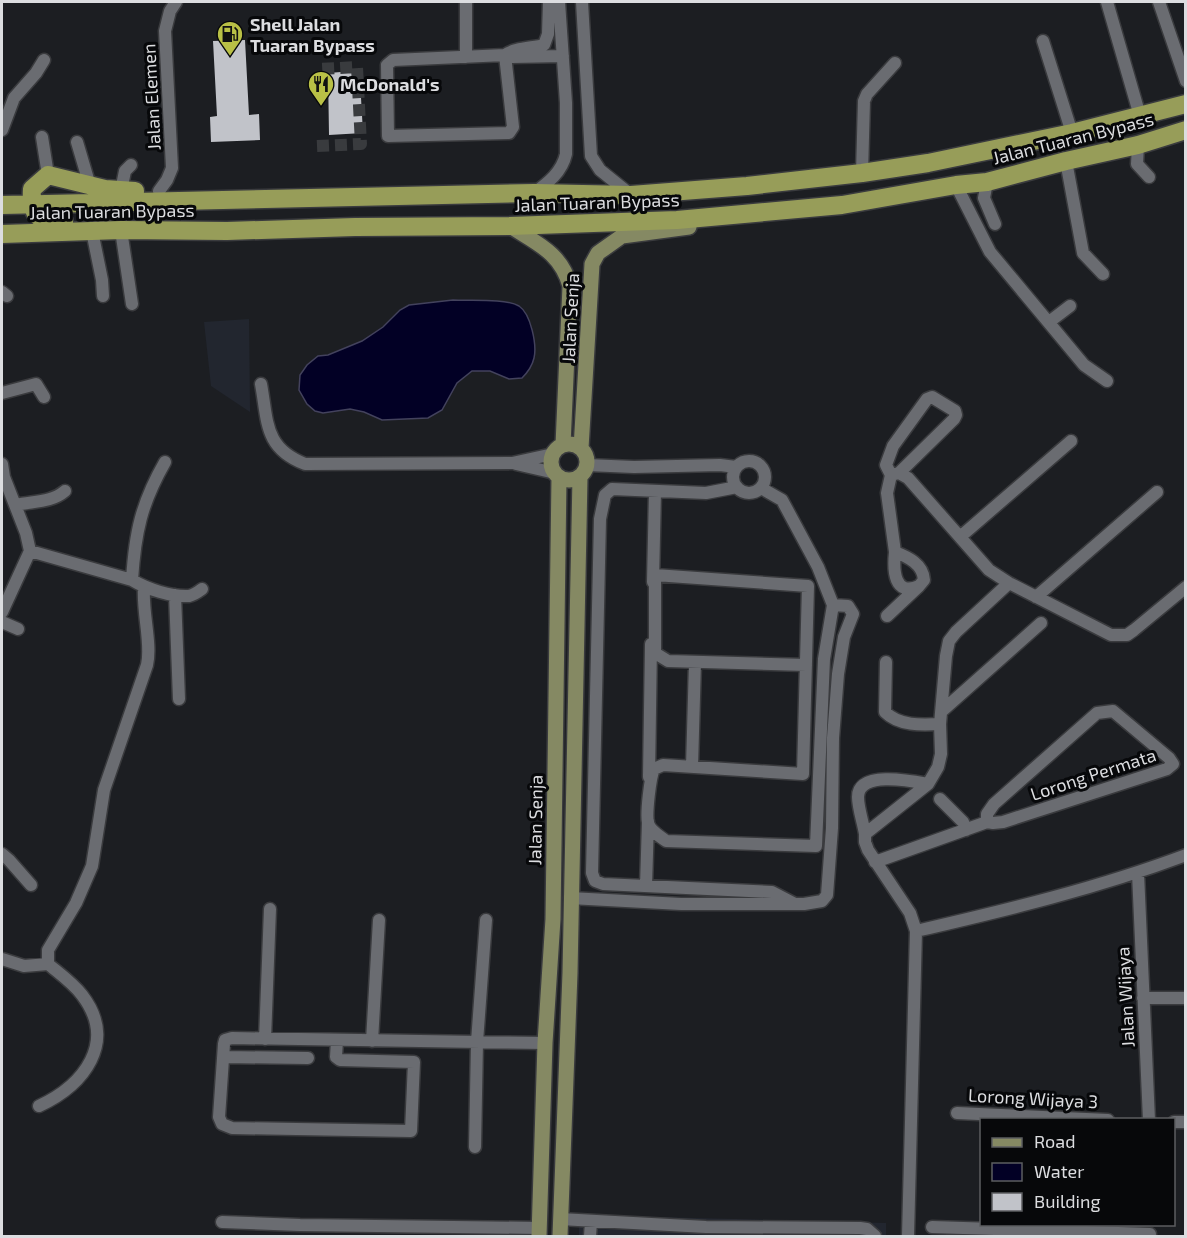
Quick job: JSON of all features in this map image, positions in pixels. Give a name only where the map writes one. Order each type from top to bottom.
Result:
[{"type":"highway","name":"Jalan Tuaran Bypass","points":[[2,205],[534,193],[631,195],[747,186],[928,163],[1072,133],[1185,104]]},
{"type":"highway","name":"Jalan Tuaran Bypass","points":[[2,234],[121,230],[227,231],[510,226],[723,216],[842,205],[956,185],[987,182],[1138,145],[1185,130]]},
{"type":"highway","points":[[274,199],[159,190],[121,191],[48,175],[32,189],[33,204],[38,218],[54,222],[344,219],[355,227]]},
{"type":"main road","name":"Jalan Senja","points":[[560,1236],[570,973],[570,898],[583,471],[586,456],[581,448],[592,264],[598,253],[622,236],[692,226],[723,216]]},
{"type":"main road","name":"Jalan Senja","points":[[510,226],[559,260],[570,286],[558,450],[551,464],[557,475],[553,919],[545,1043],[539,1232]]},
{"type":"main road","points":[[558,450],[572,444],[581,448]]},
{"type":"main road","points":[[557,475],[570,480],[583,471]]},
{"type":"street","name":"Jalan Elemen","points":[[159,190],[167,180],[172,168],[165,31],[170,11],[176,2]]},
{"type":"street","points":[[466,2],[466,57]]},
{"type":"street","points":[[505,55],[512,50],[525,50],[544,45],[548,34],[549,2]]},
{"type":"street","points":[[534,193],[550,182],[564,162],[566,154],[566,103],[559,2]]},
{"type":"street","points":[[582,2],[591,156],[600,171],[631,195]]},
{"type":"street","points":[[1107,2],[1140,116]]},
{"type":"street","points":[[1159,2],[1185,81]]},
{"type":"street","points":[[1043,41],[1072,133]]},
{"type":"street","points":[[505,55],[513,127],[509,133],[388,136],[387,65],[393,60],[505,55],[512,57],[563,56]]},
{"type":"street","points":[[2,130],[14,98],[44,60]]},
{"type":"street","points":[[862,173],[864,102],[867,94],[895,63]]},
{"type":"street","points":[[42,137],[48,175]]},
{"type":"street","points":[[76,142],[90,186]]},
{"type":"street","points":[[1138,145],[1137,164],[1149,177]]},
{"type":"street","points":[[1066,161],[1083,253],[1103,274]]},
{"type":"street","points":[[121,191],[125,171],[131,165]]},
{"type":"street","points":[[987,182],[984,198],[995,224]]},
{"type":"street","points":[[956,185],[990,252],[1084,365],[1107,381]]},
{"type":"street","points":[[121,230],[132,304]]},
{"type":"street","points":[[92,231],[103,296]]},
{"type":"street","points":[[1049,322],[1070,306]]},
{"type":"street","points":[[2,393],[36,384],[44,397]]},
{"type":"street","points":[[261,384],[274,442],[283,453],[305,464],[512,463],[557,475]]},
{"type":"street","points":[[919,586],[910,590],[906,589],[897,580],[887,493],[895,474],[956,415],[955,411],[932,397],[924,403],[893,446],[886,465],[895,474],[908,478],[989,570],[1009,583],[1111,635],[1120,636],[1134,630],[1185,587]]},
{"type":"street","points":[[960,537],[1071,441]]},
{"type":"street","points":[[512,463],[558,450]]},
{"type":"street","points":[[583,471],[720,465],[736,467],[750,460],[760,464],[766,473],[766,479],[761,488],[752,493],[737,488],[733,478],[736,467]]},
{"type":"street","points":[[132,580],[134,543],[142,510],[165,462]]},
{"type":"street","points":[[2,464],[4,477],[26,533],[30,551],[2,612]]},
{"type":"street","points":[[737,488],[706,493],[612,489],[605,495],[600,519],[592,873],[595,881],[603,884],[772,892],[795,904]]},
{"type":"street","points":[[761,488],[782,500],[819,567],[833,605],[824,659],[816,846],[666,841],[655,833],[648,824],[650,777],[654,769],[663,765],[803,774],[806,664],[808,586],[655,575],[655,653],[668,661],[806,664]]},
{"type":"street","points":[[16,505],[49,500],[65,491]]},
{"type":"street","points":[[646,886],[655,491]]},
{"type":"street","points":[[1036,597],[1157,492]]},
{"type":"street","points":[[30,551],[132,580],[144,587],[175,595],[192,596],[202,589]]},
{"type":"street","points":[[888,616],[924,580],[924,574],[920,568],[909,558],[895,552]]},
{"type":"street","points":[[865,834],[928,784],[938,767],[941,754],[940,724],[949,641],[1009,583]]},
{"type":"street","points":[[48,964],[48,950],[76,903],[92,866],[104,790],[147,665],[150,653],[142,604],[144,587]]},
{"type":"street","points":[[175,595],[179,699]]},
{"type":"street","points":[[570,898],[681,904],[795,904],[822,901],[827,895],[832,828],[833,738],[838,674],[844,638],[852,618],[848,606],[833,605]]},
{"type":"street","points":[[2,622],[18,629]]},
{"type":"street","points":[[942,711],[1041,623]]},
{"type":"street","points":[[829,633],[844,638]]},
{"type":"street","points":[[692,767],[695,662]]},
{"type":"street","points":[[886,662],[885,711],[891,718],[918,725],[940,724]]},
{"type":"street","name":"Lorong Permata","points":[[875,862],[987,822],[993,824],[1003,822],[1167,769],[1173,764],[1169,758],[1113,711],[1097,713],[994,804],[987,814],[987,822]]},
{"type":"street","points":[[908,1236],[916,931],[910,913],[875,862],[865,842],[858,796],[860,788],[872,780],[898,779],[928,784]]},
{"type":"street","points":[[940,799],[963,822],[966,830]]},
{"type":"street","points":[[2,854],[31,885]]},
{"type":"street","points":[[916,931],[1022,906],[1138,873],[1185,855]]},
{"type":"street","name":"Jalan Wijaya","points":[[1138,873],[1149,1118]]},
{"type":"street","points":[[266,1039],[270,909]]},
{"type":"street","points":[[372,1041],[379,920]]},
{"type":"street","points":[[475,1147],[477,1042],[486,920]]},
{"type":"street","points":[[2,959],[24,966],[48,964],[81,993],[96,1020],[99,1031],[94,1056],[84,1071],[55,1098],[39,1106]]},
{"type":"street","points":[[1143,998],[1185,998]]},
{"type":"street","points":[[337,1040],[336,1057],[340,1060],[414,1062],[411,1131],[232,1128],[222,1124],[219,1117],[223,1057],[225,1040],[232,1038],[545,1043]]},
{"type":"street","points":[[223,1057],[308,1058]]},
{"type":"street","name":"Lorong Wijaya 3","points":[[957,1113],[1083,1118]]},
{"type":"street","points":[[560,1219],[706,1232],[819,1232],[860,1228],[867,1229],[875,1236]]},
{"type":"street","points":[[222,1222],[539,1232]]},
{"type":"street","points":[[590,1236],[591,1222]]},
{"type":"street","points":[[933,1227],[1038,1233],[1150,1232]]},
{"type":"shaded area","points":[[249,319],[250,412],[211,386],[204,322]]},
{"type":"shaded area","points":[[579,1215],[886,1223],[886,1236],[579,1236]]},
{"type":"water","points":[[453,300],[513,303],[523,310],[532,330],[535,352],[531,367],[522,378],[509,379],[490,371],[472,371],[457,383],[442,410],[428,418],[382,420],[350,409],[323,413],[315,411],[307,404],[299,390],[300,375],[318,356],[328,355],[362,341],[409,305]]},
{"type":"building","points":[[245,40],[249,115],[259,114],[260,140],[211,142],[210,117],[217,116],[213,41]]},
{"type":"building","points":[[354,71],[355,81],[360,80],[363,133],[329,135],[328,73]]},
{"type":"tunnel","points":[[317,146],[361,144],[357,67],[319,69]]},
{"type":"place","name":"Shell Jalan Tuaran Bypass","points":[[230,57]]},
{"type":"place","name":"McDonald's","points":[[321,107]]}]
